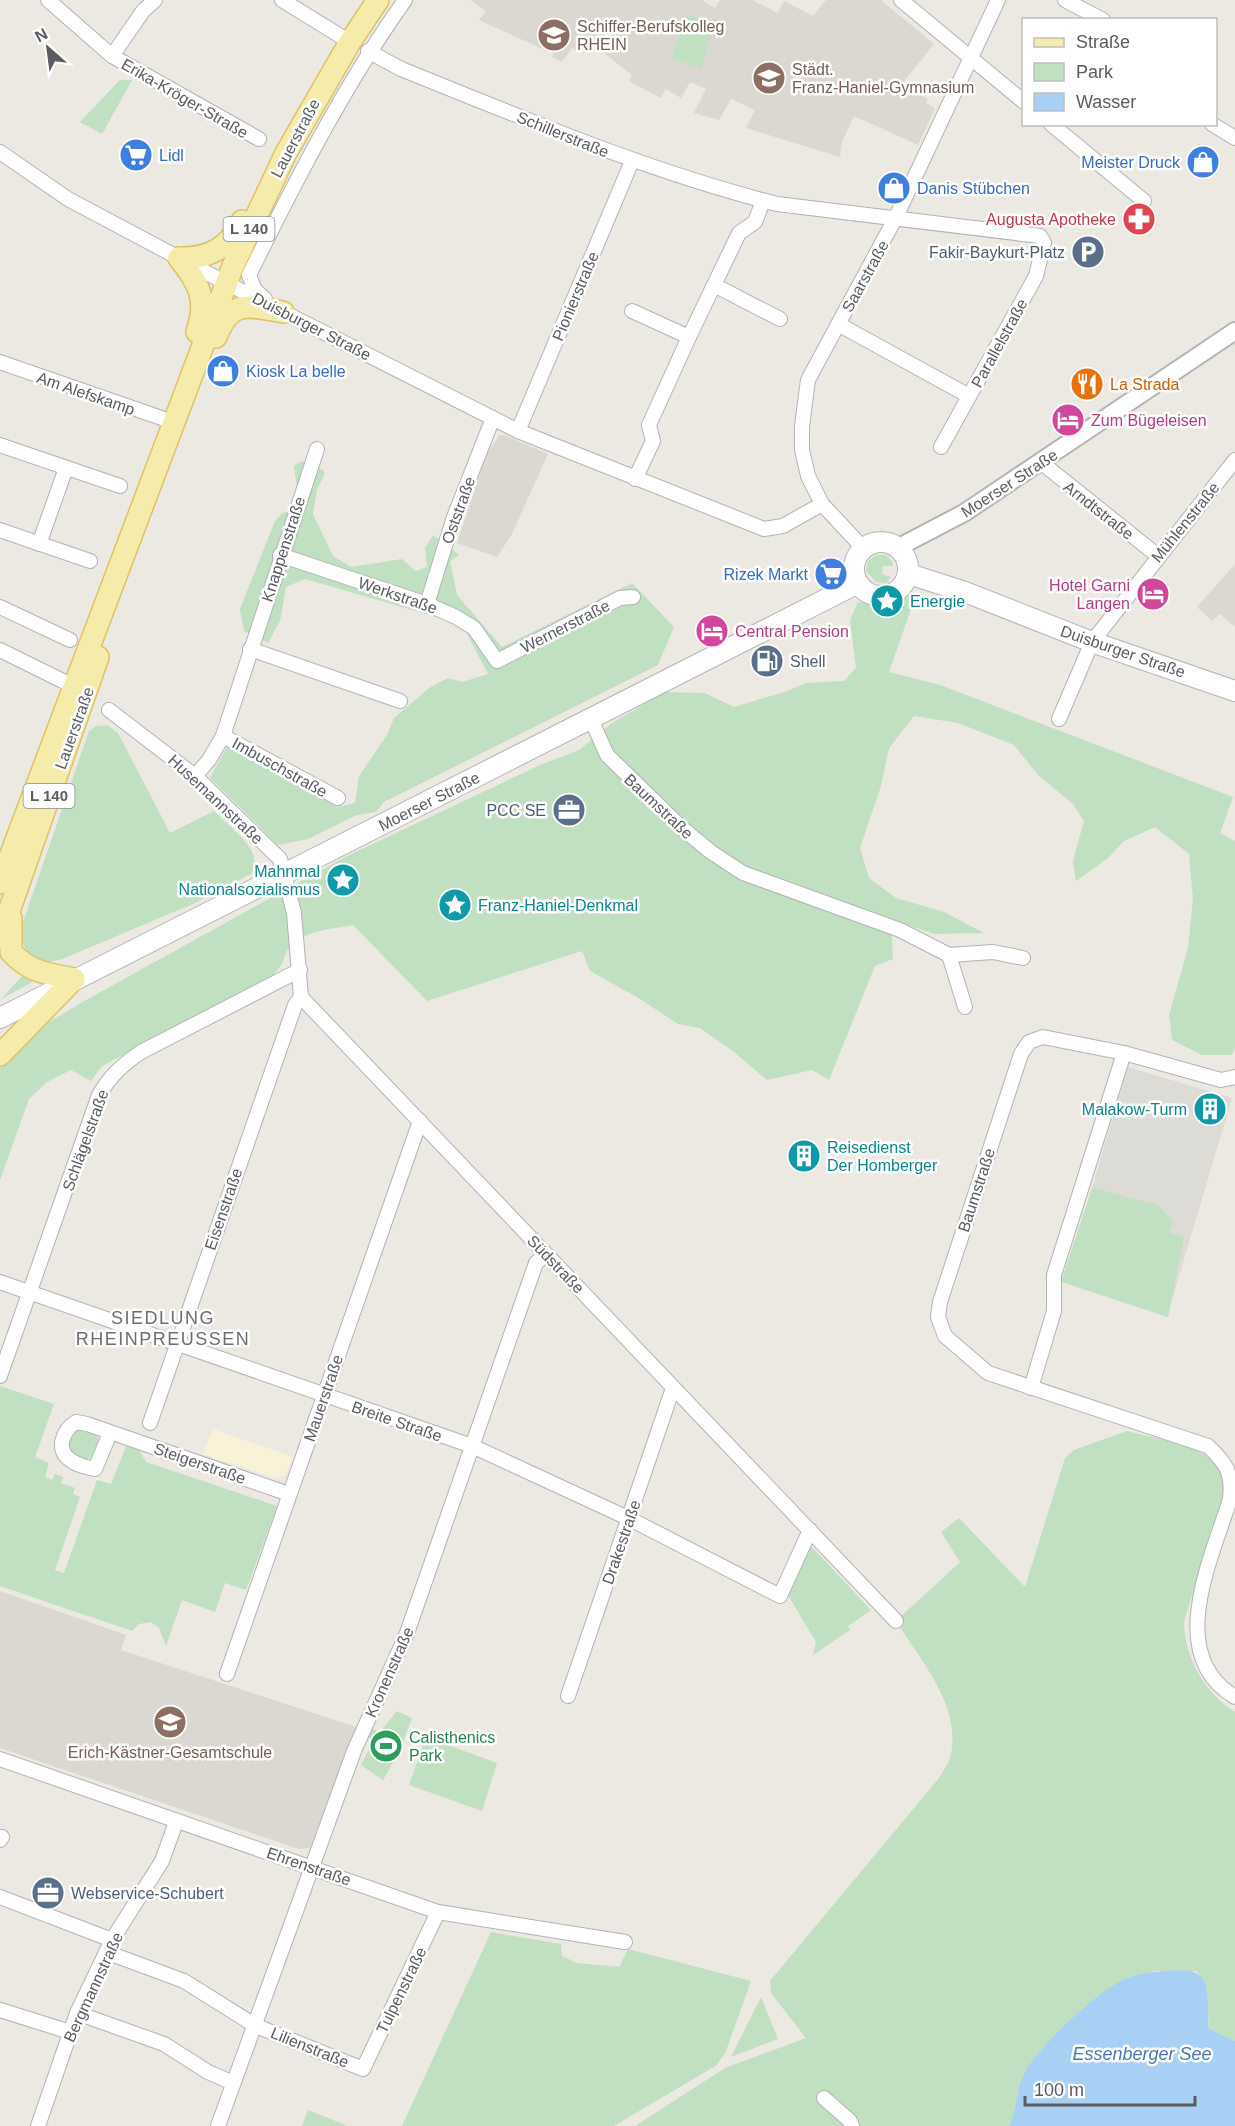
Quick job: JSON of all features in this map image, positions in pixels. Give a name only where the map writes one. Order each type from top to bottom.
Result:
[{"type":"main road","name":"Lauerstraße","points":[[6,890],[80,689],[114,584],[226,283],[274,176],[309,110],[359,47],[378,0]]},
{"type":"main road","points":[[179,258],[203,256],[223,248],[237,231],[259,185],[274,176]]},
{"type":"main road","points":[[179,258],[194,277],[203,307],[181,380],[185,392],[197,386],[221,324],[229,314],[250,306],[283,312]]},
{"type":"main road","points":[[880,541],[899,548],[908,562],[909,574],[900,589],[883,596],[873,595],[858,584],[854,565],[863,548],[880,541]]},
{"type":"main road","name":"Duisburger Straße","points":[[909,574],[965,592],[1092,642],[1235,691]]},
{"type":"main road","name":"Moerser Straße","points":[[0,1018],[858,584]]},
{"type":"main road","name":"Lauerstraße","points":[[0,937],[6,890],[51,745],[80,689]]},
{"type":"main road","points":[[0,847],[14,812],[51,745]]},
{"type":"main road","points":[[6,890],[11,952],[32,970],[74,979]]},
{"type":"main road","points":[[0,1055],[74,979]]},
{"type":"street","name":"Erika-Kröger-Straße","points":[[48,0],[112,56],[259,140]]},
{"type":"street","name":"Erika-Kröger-Straße","points":[[112,56],[143,11],[155,0]]},
{"type":"street","name":"Schillerstraße","points":[[282,0],[359,47],[401,69],[632,161],[763,201],[1040,236]]},
{"type":"street","name":"Lauerstraße","points":[[249,274],[305,163],[359,47],[405,0]]},
{"type":"street","points":[[901,0],[1022,101]]},
{"type":"street","name":"Saarstraße","points":[[863,548],[822,504],[808,476],[802,450],[802,411],[808,380],[896,218],[998,0]]},
{"type":"street","points":[[1065,0],[1099,18]]},
{"type":"street","points":[[1052,126],[1144,201]]},
{"type":"street","points":[[1215,126],[1235,138]]},
{"type":"street","name":"Duisburger Straße","points":[[0,152],[68,199],[226,283],[518,431],[764,529],[783,526],[822,504]]},
{"type":"street","name":"Pionierstraße","points":[[518,431],[632,161]]},
{"type":"street","points":[[635,479],[653,441],[649,425],[689,337],[739,233],[755,222],[763,201]]},
{"type":"street","name":"Parallelstraße","points":[[941,447],[1036,276],[1044,243],[1040,236]]},
{"type":"street","points":[[226,283],[249,274],[258,294],[283,312]]},
{"type":"street","points":[[714,285],[780,319]]},
{"type":"street","points":[[632,311],[689,337]]},
{"type":"street","points":[[838,324],[969,396]]},
{"type":"street","name":"Moerser Straße","points":[[899,548],[964,513],[1042,463],[1235,331]]},
{"type":"street","name":"Am Alefskamp","points":[[1,364],[173,422]]},
{"type":"street","name":"Oststraße","points":[[427,603],[454,517],[493,418]]},
{"type":"street","points":[[0,445],[120,486]]},
{"type":"street","name":"Knappenstraße","points":[[195,776],[209,760],[223,736],[316,449]]},
{"type":"street","name":"Mühlenstraße","points":[[1059,719],[1072,694],[1092,642],[1235,460]]},
{"type":"street","name":"Arndtstraße","points":[[1042,463],[1158,556]]},
{"type":"street","points":[[39,544],[66,468]]},
{"type":"street","points":[[0,530],[90,561]]},
{"type":"street","name":"Werkstraße","points":[[280,555],[427,603],[474,628],[497,661]]},
{"type":"street","name":"Wernerstraße","points":[[497,661],[620,598],[633,597]]},
{"type":"street","points":[[0,607],[70,640]]},
{"type":"street","points":[[0,650],[80,689]]},
{"type":"street","points":[[250,650],[400,701]]},
{"type":"street","name":"Husemannstraße","points":[[109,710],[195,776],[280,859],[286,873]]},
{"type":"street","name":"Baumstraße","points":[[591,719],[607,755],[683,829],[711,852],[743,873],[900,930],[949,955]]},
{"type":"street","name":"Imbuschstraße","points":[[223,736],[338,798]]},
{"type":"street","points":[[286,873],[294,913],[301,997]]},
{"type":"street","points":[[965,1007],[949,955],[993,952],[1023,958]]},
{"type":"street","name":"Schlägelstraße","points":[[0,1376],[99,1095],[107,1082],[119,1067],[141,1052],[300,970]]},
{"type":"street","name":"Südstraße","points":[[301,997],[896,1621]]},
{"type":"street","name":"Eisenstraße","points":[[150,1423],[295,1005],[301,997]]},
{"type":"street","name":"Baumstraße","points":[[1235,1077],[1221,1080],[1124,1053],[1043,1037],[1029,1042],[1021,1054],[940,1302],[938,1317],[945,1336],[988,1373],[1208,1446],[1226,1462],[1232,1480],[1230,1499],[1197,1611],[1196,1638],[1207,1669],[1235,1697]]},
{"type":"street","points":[[1031,1388],[1054,1311],[1053,1275],[1124,1053]]},
{"type":"street","name":"Mauerstraße","points":[[226,1674],[420,1121]]},
{"type":"street","name":"Kronenstraße","points":[[218,2126],[354,1751],[407,1633],[536,1263],[546,1254]]},
{"type":"street","name":"Breite Straße","points":[[0,1282],[472,1446],[630,1519],[780,1596],[810,1530]]},
{"type":"street","name":"Drakestraße","points":[[568,1696],[674,1388]]},
{"type":"street","name":"Steigerstraße","points":[[110,1433],[289,1494]]},
{"type":"street","name":"Ehrenstraße","points":[[0,1759],[438,1912],[625,1942]]},
{"type":"street","name":"Bergmannstraße","points":[[38,2126],[77,2013],[109,1946],[162,1861],[176,1822]]},
{"type":"street","name":"Lilienstraße","points":[[0,1897],[184,1981],[256,2026],[363,2068]]},
{"type":"street","name":"Tulpenstraße","points":[[363,2068],[438,1912]]},
{"type":"street","points":[[0,2010],[70,2032]]},
{"type":"street","points":[[77,2013],[164,2044],[208,2072],[233,2084]]},
{"type":"street","points":[[824,2098],[850,2121],[852,2126]]},
{"type":"shaded area","name":"Städt. Franz-Haniel-Gymnasium","points":[[470,0],[702,0],[715,8],[720,0],[752,0],[778,13],[784,1],[813,16],[826,0],[881,0],[934,44],[901,85],[928,99],[926,103],[935,108],[918,145],[854,116],[842,142],[840,157],[746,128],[755,110],[731,99],[719,120],[694,113],[706,89],[690,82],[681,98],[666,89],[660,98],[629,81],[632,75],[590,42],[580,53],[572,48],[562,62],[552,57],[554,51],[549,52],[479,20],[486,11]]},
{"type":"shaded area","points":[[499,435],[504,435],[548,454],[512,534],[497,557],[457,543],[486,456]]},
{"type":"shaded area","points":[[1235,564],[1235,627],[1220,614],[1212,621],[1197,607]]},
{"type":"shaded area","points":[[1128,1067],[1232,1098],[1168,1313],[1064,1282]]},
{"type":"shaded area","points":[[213,1429],[293,1457],[285,1475],[276,1478],[203,1454]]},
{"type":"shaded area","name":"Erich-Kästner-Gesamtschule","points":[[0,1591],[126,1635],[121,1650],[356,1727],[310,1848],[299,1849],[0,1748]]},
{"type":"green space","points":[[686,14],[715,23],[701,68],[672,59]]},
{"type":"green space","points":[[120,80],[132,80],[102,134],[80,122]]},
{"type":"green space","points":[[302,461],[323,470],[325,474],[317,489],[313,514],[333,556],[351,567],[402,559],[416,571],[427,567],[425,548],[433,535],[459,555],[450,561],[457,595],[502,647],[632,583],[674,627],[658,665],[384,802],[376,812],[357,815],[308,839],[278,845],[210,778],[228,745],[338,807],[355,803],[359,776],[387,735],[394,718],[429,688],[448,678],[462,682],[488,674],[466,632],[447,620],[305,579],[286,587],[280,621],[268,643],[244,631],[240,609],[275,521],[282,513],[293,511],[298,494],[294,466]]},
{"type":"green space","points":[[876,555],[886,555],[893,562],[893,566],[883,566],[882,574],[891,577],[886,583],[876,582],[866,571],[868,561]]},
{"type":"green space","points":[[917,592],[889,672],[940,685],[1233,797],[1220,833],[1235,841],[1235,1049],[1231,1055],[1202,1055],[1172,1040],[1169,1015],[1188,948],[1193,899],[1189,854],[1155,827],[1124,841],[1107,859],[1076,881],[1073,861],[1084,821],[1073,804],[1038,775],[1014,745],[958,723],[914,716],[889,748],[881,786],[860,848],[869,878],[896,898],[944,912],[984,933],[934,934],[891,919],[893,959],[875,966],[829,1080],[812,1070],[767,1080],[734,1052],[700,1028],[678,1024],[637,997],[590,971],[582,951],[427,1001],[353,925],[319,931],[296,941],[273,975],[102,1066],[91,1081],[71,1070],[47,1082],[29,1099],[0,1180],[0,1062],[44,1025],[343,858],[540,765],[579,750],[612,723],[665,692],[705,693],[734,707],[807,683],[844,681],[856,668],[850,620],[858,602],[876,603]]},
{"type":"green space","points":[[107,725],[118,733],[170,833],[214,811],[250,848],[255,866],[251,874],[193,904],[62,959],[45,961],[32,956],[27,951],[21,937],[21,928],[89,731],[96,726]]},
{"type":"green space","points":[[24,974],[34,981],[1,999]]},
{"type":"green space","points":[[1092,1188],[1158,1205],[1173,1221],[1169,1233],[1184,1237],[1168,1317],[1061,1282]]},
{"type":"green space","points":[[0,1386],[54,1404],[35,1457],[49,1463],[45,1477],[52,1480],[55,1474],[63,1477],[61,1483],[75,1488],[73,1494],[80,1497],[55,1570],[64,1573],[97,1480],[111,1484],[127,1444],[138,1448],[146,1462],[277,1506],[246,1590],[225,1583],[215,1612],[182,1600],[166,1646],[159,1628],[151,1622],[139,1624],[132,1631],[0,1586]]},
{"type":"green space","points":[[84,1429],[90,1430],[98,1438],[98,1450],[90,1458],[84,1459],[78,1458],[70,1450],[69,1444],[70,1438],[78,1430]]},
{"type":"green space","points":[[1127,1431],[1174,1442],[1198,1451],[1214,1462],[1223,1481],[1224,1493],[1184,1621],[1188,1648],[1198,1673],[1214,1695],[1235,1712],[1235,2041],[1209,2029],[1207,1990],[1197,1971],[1154,1971],[1085,2007],[1023,2076],[1016,2111],[1009,2126],[635,2126],[725,2068],[806,2038],[771,1993],[770,1981],[939,1778],[948,1763],[952,1736],[950,1718],[944,1701],[927,1667],[896,1621],[960,1562],[941,1532],[959,1518],[1025,1587],[1065,1458],[1074,1450]]},
{"type":"green space","points":[[809,1544],[871,1610],[848,1626],[850,1630],[813,1655],[816,1642],[788,1595]]},
{"type":"green space","name":"Calisthenics Park","points":[[397,1711],[412,1718],[400,1750],[383,1780],[361,1765],[373,1741],[364,1735],[367,1727],[380,1732]]},
{"type":"green space","points":[[426,1737],[497,1763],[482,1811],[409,1785]]},
{"type":"green space","points":[[491,1932],[561,1944],[562,1956],[577,1963],[619,1967],[628,1949],[751,1981],[726,2051],[717,2065],[614,2126],[402,2126]]},
{"type":"green space","points":[[761,1997],[778,2039],[731,2057]]},
{"type":"green space","points":[[308,2110],[348,2126],[302,2126]]},
{"type":"water","name":"Essenberger See","points":[[1186,1970],[1195,1972],[1205,1984],[1209,2029],[1235,2041],[1235,2126],[1009,2126],[1021,2080],[1030,2063],[1084,2008],[1112,1986],[1131,1977],[1154,1972]]},
{"type":"place","name":"Schiffer-Berufskolleg RHEIN","points":[[554,35]]},
{"type":"place","name":"Städt. Franz-Haniel-Gymnasium","points":[[769,78]]},
{"type":"place","name":"Lidl","points":[[136,155]]},
{"type":"place","name":"Meister Druck","points":[[1203,162]]},
{"type":"place","name":"Danis Stübchen","points":[[894,188]]},
{"type":"place","name":"Augusta Apotheke","points":[[1139,219]]},
{"type":"place","name":"Fakir-Baykurt-Platz","points":[[1088,252]]},
{"type":"place","name":"Kiosk La belle","points":[[223,371]]},
{"type":"place","name":"La Strada","points":[[1087,384]]},
{"type":"place","name":"Zum Bügeleisen","points":[[1068,420]]},
{"type":"place","name":"Rizek Markt","points":[[831,574]]},
{"type":"place","name":"Hotel Garni Langen","points":[[1153,594]]},
{"type":"place","name":"Energie","points":[[887,601]]},
{"type":"place","name":"Central Pension","points":[[712,631]]},
{"type":"place","name":"Shell","points":[[767,661]]},
{"type":"place","name":"PCC SE","points":[[569,810]]},
{"type":"place","name":"Mahnmal Nationalsozialismus","points":[[343,880]]},
{"type":"place","name":"Franz-Haniel-Denkmal","points":[[455,905]]},
{"type":"place","name":"Malakow-Turm","points":[[1210,1109]]},
{"type":"place","name":"Reisedienst Der Homberger","points":[[804,1156]]},
{"type":"place","name":"Erich-Kästner-Gesamtschule","points":[[170,1722]]},
{"type":"place","name":"Calisthenics Park","points":[[386,1746]]},
{"type":"place","name":"Webservice-Schubert","points":[[48,1893]]},
{"type":"district","name":"SIEDLUNG RHEINPREUSSEN","points":[[163,1328]]}]
